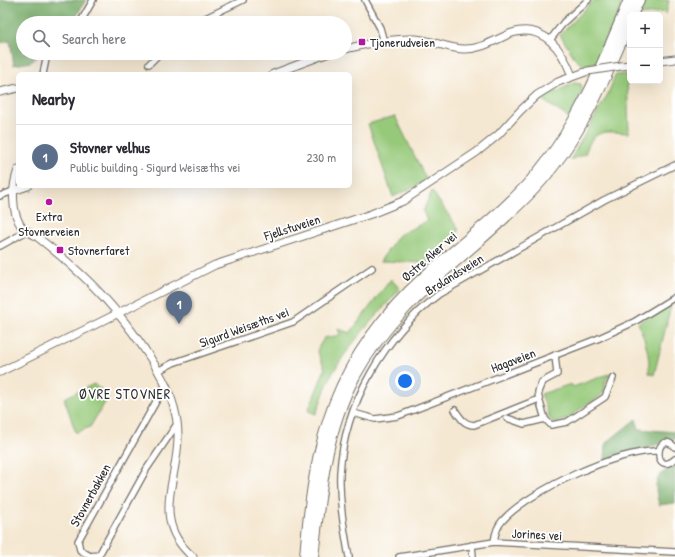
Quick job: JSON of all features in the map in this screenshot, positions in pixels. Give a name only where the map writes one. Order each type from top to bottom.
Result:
[{"type":"highway","name":"Østre Aker vei","points":[[305,557],[311,493],[319,447],[332,406],[352,363],[376,327],[406,294],[512,199],[550,157],[569,130],[584,102],[629,0]]},
{"type":"highway","points":[[633,12],[639,0]]},
{"type":"highway","name":"Østre Aker vei","points":[[313,557],[322,475],[328,448],[338,415],[360,367],[383,332],[407,305],[513,211],[553,168],[576,135],[592,106],[627,28]]},
{"type":"street","points":[[84,16],[93,0]]},
{"type":"street","points":[[210,16],[243,0]]},
{"type":"street","points":[[365,0],[380,28],[384,42]]},
{"type":"street","points":[[550,40],[564,22],[588,0]]},
{"type":"street","points":[[352,48],[384,42],[415,39],[468,49],[478,47],[512,33],[524,31],[540,34],[550,40],[560,51],[572,76]]},
{"type":"street","points":[[663,61],[675,59]]},
{"type":"street","points":[[43,72],[46,60]]},
{"type":"street","points":[[149,64],[153,60]]},
{"type":"street","points":[[278,72],[310,60]]},
{"type":"street","name":"Fjellstuveien","points":[[0,372],[221,263],[371,214],[403,201],[478,152],[498,135],[537,95],[558,82],[588,71],[627,65]]},
{"type":"street","points":[[0,92],[16,88]]},
{"type":"street","name":"Brolandsveien","points":[[349,557],[342,520],[340,477],[346,432],[365,385],[402,328],[420,308],[439,294],[604,200],[675,165]]},
{"type":"street","points":[[16,178],[13,191],[18,221],[27,231],[75,268],[119,314],[158,370],[167,386],[177,424],[178,444],[169,491],[168,509],[172,528],[177,538],[193,557]]},
{"type":"street","points":[[0,196],[22,188]]},
{"type":"street","points":[[0,246],[27,231]]},
{"type":"street","name":"Sigurd Weisæths vei","points":[[158,370],[173,363],[293,322],[372,268]]},
{"type":"street","name":"Hagaveien","points":[[353,413],[375,419],[398,416],[555,355],[634,322],[675,297]]},
{"type":"street","points":[[555,355],[557,374],[542,382],[538,392],[545,419],[551,425],[567,422],[605,397],[613,378]]},
{"type":"street","name":"Stovnerbakken","points":[[167,386],[163,389],[78,541],[80,550],[90,556],[98,555],[146,470],[177,424]]},
{"type":"street","points":[[456,410],[460,418],[467,424],[474,425],[539,399]]},
{"type":"street","points":[[508,418],[524,424],[545,419]]},
{"type":"street","points":[[675,447],[669,443],[663,444],[658,451],[660,459],[664,462],[671,462],[675,458]]},
{"type":"street","points":[[494,542],[497,529],[503,520],[530,498],[548,488],[593,467],[643,451],[658,451]]},
{"type":"street","name":"Jorines vei","points":[[400,557],[494,542],[675,552]]},
{"type":"street","points":[[472,545],[473,557]]},
{"type":"green space","points":[[0,0],[86,0],[76,16],[16,16],[16,60],[33,60],[31,62],[14,65],[10,41],[0,43]]},
{"type":"green space","points":[[594,0],[624,0],[597,63],[583,65],[576,60],[560,35]]},
{"type":"green space","points":[[646,0],[669,0],[666,14],[663,12],[641,12]]},
{"type":"green space","points":[[627,74],[629,133],[601,133],[592,139],[585,154],[570,160],[609,92],[615,75]]},
{"type":"green space","points":[[574,83],[581,84],[582,93],[569,118],[541,99]]},
{"type":"green space","points":[[395,116],[427,181],[393,197],[368,124]]},
{"type":"green space","points":[[432,191],[459,230],[427,263],[380,261],[399,235],[427,221],[423,211]]},
{"type":"green space","points":[[391,279],[400,289],[363,331],[338,364],[331,376],[316,414],[308,411],[325,369],[317,350],[324,338],[340,335],[338,329],[350,333]]},
{"type":"green space","points":[[672,302],[654,375],[649,373],[649,360],[643,335],[638,323]]},
{"type":"green space","points":[[611,373],[605,382],[605,388],[601,396],[565,420],[554,423],[550,419],[541,394],[571,384],[573,387]]},
{"type":"green space","points":[[94,384],[109,396],[90,427],[76,433],[64,398]]},
{"type":"green space","points":[[636,419],[639,429],[675,432],[675,439],[605,461],[606,443]]},
{"type":"green space","points":[[675,466],[675,503],[659,505],[656,491],[657,481],[663,473]]},
{"type":"place","name":"Tjonerudveien","points":[[362,42]]},
{"type":"place","name":"Extra Stovnerveien","points":[[49,202]]},
{"type":"place","name":"Stovnerfaret","points":[[60,250]]},
{"type":"place","name":"Stovner velhus","points":[[179,324]]},
{"type":"district","name":"ØVRE STOVNER","points":[[125,393]]}]
